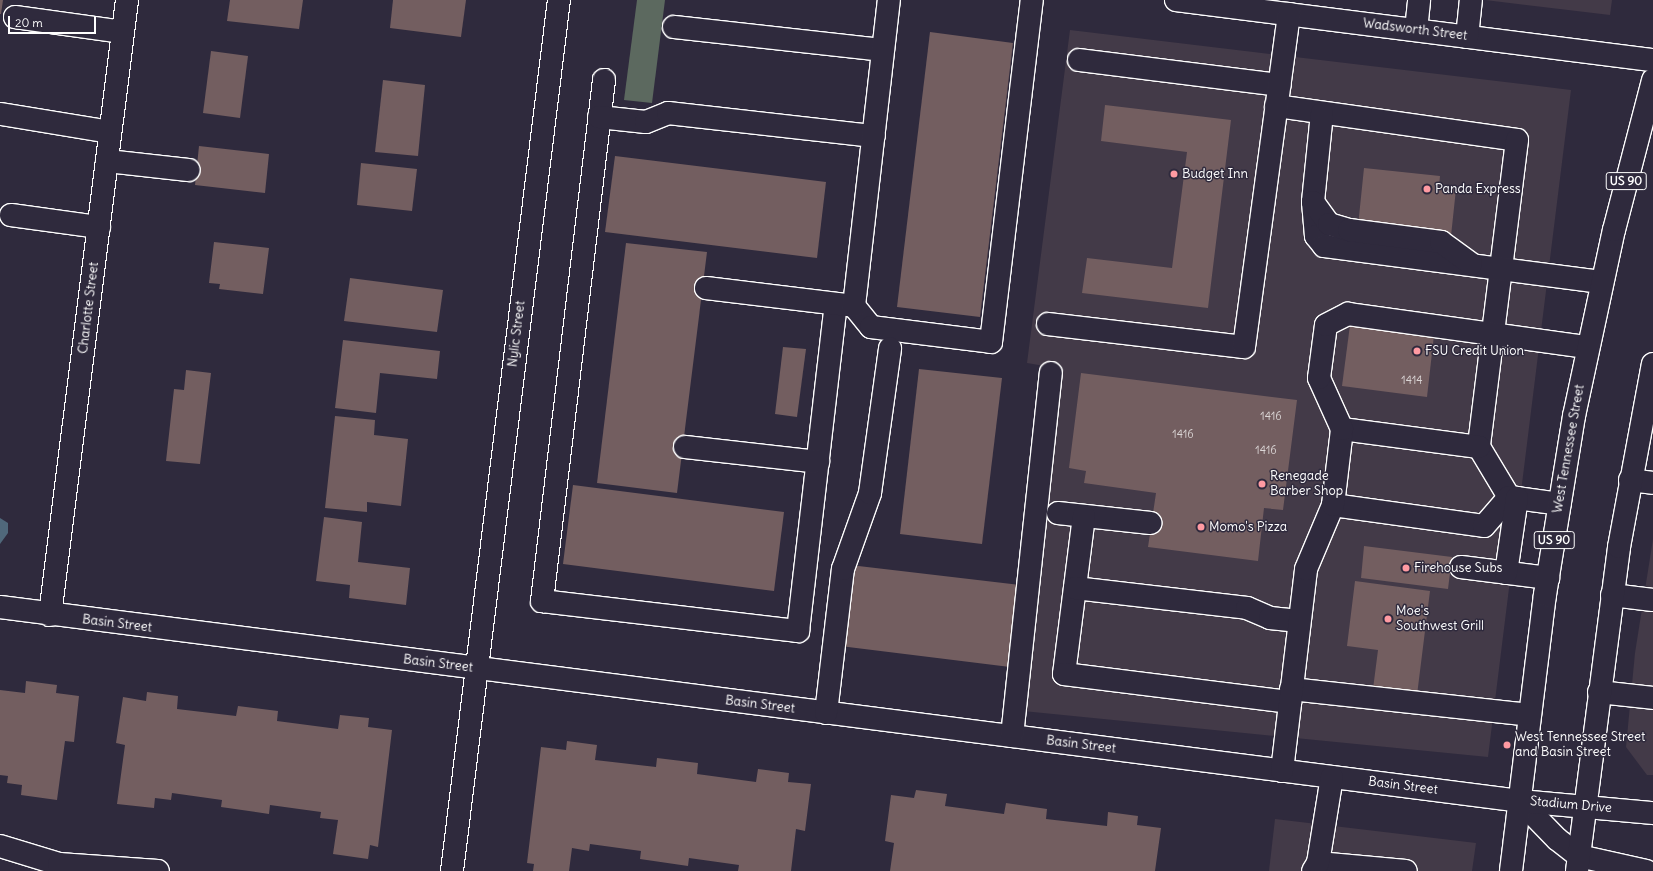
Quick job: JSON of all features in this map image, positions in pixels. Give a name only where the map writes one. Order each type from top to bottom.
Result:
[{"type":"street","name":"Charlotte Street","points":[[50,615],[127,0]]},
{"type":"street","name":"Nylic Street","points":[[452,871],[475,668],[559,0]]},
{"type":"street","points":[[604,80],[542,601],[798,632],[818,462],[874,136],[882,50],[889,0]]},
{"type":"street","points":[[706,288],[845,305],[871,327],[991,342],[1032,0]]},
{"type":"street","name":"Wadsworth Street","points":[[1176,0],[1653,60]]},
{"type":"street","points":[[1416,30],[1419,0]]},
{"type":"street","points":[[1467,37],[1471,0]]},
{"type":"street","points":[[1048,324],[1244,347],[1289,14]]},
{"type":"street","points":[[15,17],[123,32]]},
{"type":"street","points":[[674,27],[882,50]]},
{"type":"street","points":[[1079,60],[1280,85]]},
{"type":"street","name":"West Tennessee Street","points":[[1511,871],[1548,578],[1587,347],[1653,80]]},
{"type":"street","points":[[1276,106],[1517,140],[1479,447],[1513,498],[1506,573]]},
{"type":"street","points":[[599,117],[646,122],[668,113],[874,136]]},
{"type":"street","points":[[1322,113],[1313,202],[1329,224],[1349,230],[1441,242],[1473,265],[1602,282]]},
{"type":"street","points":[[1,114],[110,132]]},
{"type":"street","points":[[107,160],[189,170]]},
{"type":"street","points":[[11,215],[99,227]]},
{"type":"street","points":[[1282,771],[1306,569],[1333,505],[1342,429],[1319,378],[1326,325],[1348,314],[1587,347]]},
{"type":"street","points":[[826,713],[843,569],[870,493],[890,348]]},
{"type":"street","points":[[1578,864],[1612,595],[1630,480],[1653,364]]},
{"type":"street","points":[[1012,736],[1051,373]]},
{"type":"street","points":[[1342,429],[1479,447]]},
{"type":"street","points":[[686,447],[818,462]]},
{"type":"street","points":[[1630,480],[1653,482]]},
{"type":"street","points":[[1333,505],[1484,526],[1513,498]]},
{"type":"street","points":[[1513,498],[1560,504]]},
{"type":"street","points":[[1058,513],[1150,524]]},
{"type":"street","points":[[1084,516],[1064,674],[1530,715]]},
{"type":"street","points":[[1461,567],[1548,578]]},
{"type":"street","points":[[1075,588],[1247,608],[1270,618],[1299,621]]},
{"type":"street","points":[[1612,595],[1653,600]]},
{"type":"street","name":"Basin Street","points":[[0,607],[50,615],[1520,801]]},
{"type":"street","points":[[1599,692],[1653,698]]},
{"type":"street","points":[[1332,777],[1316,867],[1406,871]]},
{"type":"street","name":"Stadium Drive","points":[[1520,801],[1586,805],[1653,813]]},
{"type":"street","name":"Stadium Drive","points":[[1520,801],[1557,839],[1578,864],[1646,871]]},
{"type":"street","points":[[0,846],[59,864],[158,871]]},
{"type":"shaded area","points":[[1485,0],[1612,0],[1610,15]]},
{"type":"shaded area","points":[[1070,30],[1571,90],[1488,757],[1023,711],[1062,369],[1027,363]]},
{"type":"shaded area","points":[[1653,539],[1653,775],[1647,775],[1626,747],[1635,653]]},
{"type":"shaded area","points":[[1275,819],[1476,843],[1472,871],[1269,871]]},
{"type":"green space","points":[[637,0],[665,0],[652,103],[624,100]]},
{"type":"water","points":[[0,518],[8,523],[8,533],[0,544]]},
{"type":"building","points":[[0,0],[3,0],[1,14],[0,14]]},
{"type":"building","points":[[230,0],[303,0],[299,29],[227,21]]},
{"type":"building","points":[[393,0],[466,0],[461,37],[390,28]]},
{"type":"building","points":[[930,32],[1013,43],[980,317],[897,307]]},
{"type":"building","points":[[211,51],[248,56],[240,118],[203,113]]},
{"type":"building","points":[[383,80],[425,85],[418,156],[375,152]]},
{"type":"building","points":[[1105,105],[1231,120],[1208,308],[1082,293],[1087,258],[1172,268],[1187,152],[1101,141]]},
{"type":"building","points":[[199,146],[269,154],[265,193],[195,185]]},
{"type":"building","points":[[615,156],[826,182],[817,258],[605,232]]},
{"type":"building","points":[[361,163],[417,169],[412,211],[357,205]]},
{"type":"building","points":[[1364,168],[1440,176],[1439,187],[1456,189],[1451,236],[1358,226]]},
{"type":"building","points":[[214,242],[269,248],[263,294],[219,289],[220,284],[209,283]]},
{"type":"building","points":[[626,243],[707,252],[677,493],[597,483]]},
{"type":"building","points":[[350,278],[443,290],[437,332],[344,321]]},
{"type":"building","points":[[1350,325],[1434,335],[1427,397],[1342,386]]},
{"type":"building","points":[[343,340],[440,351],[437,379],[380,373],[376,413],[335,408]]},
{"type":"building","points":[[783,347],[806,349],[797,417],[775,414]]},
{"type":"building","points":[[919,369],[1002,378],[982,544],[900,534]]},
{"type":"building","points":[[186,370],[211,373],[200,464],[166,461],[174,389],[184,390]]},
{"type":"building","points":[[1081,373],[1297,400],[1283,510],[1264,508],[1258,561],[1148,547],[1156,493],[1084,483],[1086,471],[1069,468]]},
{"type":"building","points":[[335,416],[375,420],[374,435],[408,439],[401,506],[367,502],[367,512],[325,508]]},
{"type":"building","points":[[573,485],[784,512],[774,591],[563,564]]},
{"type":"building","points":[[324,517],[362,522],[358,562],[410,568],[406,605],[349,598],[350,585],[316,581]]},
{"type":"building","name":"Firehouse Subs","points":[[1364,546],[1452,557],[1448,589],[1361,578]]},
{"type":"building","points":[[850,565],[1020,585],[1010,667],[840,646]]},
{"type":"building","name":"Moe's Southwest Grill","points":[[1355,581],[1430,591],[1417,695],[1373,689],[1378,650],[1347,646]]},
{"type":"building","points":[[26,681],[57,685],[56,693],[79,696],[74,742],[65,741],[57,800],[21,795],[22,785],[7,783],[8,776],[0,775],[0,690],[25,693]]},
{"type":"building","points":[[147,692],[178,696],[177,709],[236,716],[238,706],[278,711],[277,721],[338,729],[340,715],[369,718],[368,727],[392,730],[378,847],[370,845],[368,859],[333,854],[338,820],[320,818],[321,812],[270,805],[269,814],[221,807],[222,800],[172,793],[171,800],[155,798],[154,808],[117,804],[125,745],[116,743],[123,697],[146,701]]},
{"type":"building","points":[[567,741],[597,745],[595,760],[656,767],[657,758],[698,763],[697,774],[756,782],[758,769],[789,773],[788,782],[811,784],[805,831],[796,829],[791,871],[738,871],[739,865],[689,858],[688,866],[640,859],[641,851],[590,844],[589,851],[572,848],[569,871],[533,871],[534,864],[527,863],[541,747],[566,750]]},
{"type":"building","points":[[916,790],[947,794],[945,806],[1004,814],[1006,803],[1047,809],[1046,819],[1107,826],[1108,812],[1138,816],[1137,825],[1161,828],[1155,871],[890,871],[894,843],[885,841],[891,795],[914,798]]},
{"type":"place","name":"Budget Inn","points":[[1174,174]]},
{"type":"place","name":"Panda Express","points":[[1427,189]]},
{"type":"place","name":"FSU Credit Union","points":[[1417,351]]},
{"type":"place","name":"Renegade Barber Shop","points":[[1262,484]]},
{"type":"place","name":"Momo's Pizza","points":[[1201,527]]},
{"type":"place","name":"Firehouse Subs","points":[[1406,568]]},
{"type":"place","name":"Moe's Southwest Grill","points":[[1388,619]]},
{"type":"place","name":"West Tennessee Street and Basin Street","points":[[1507,745]]}]
